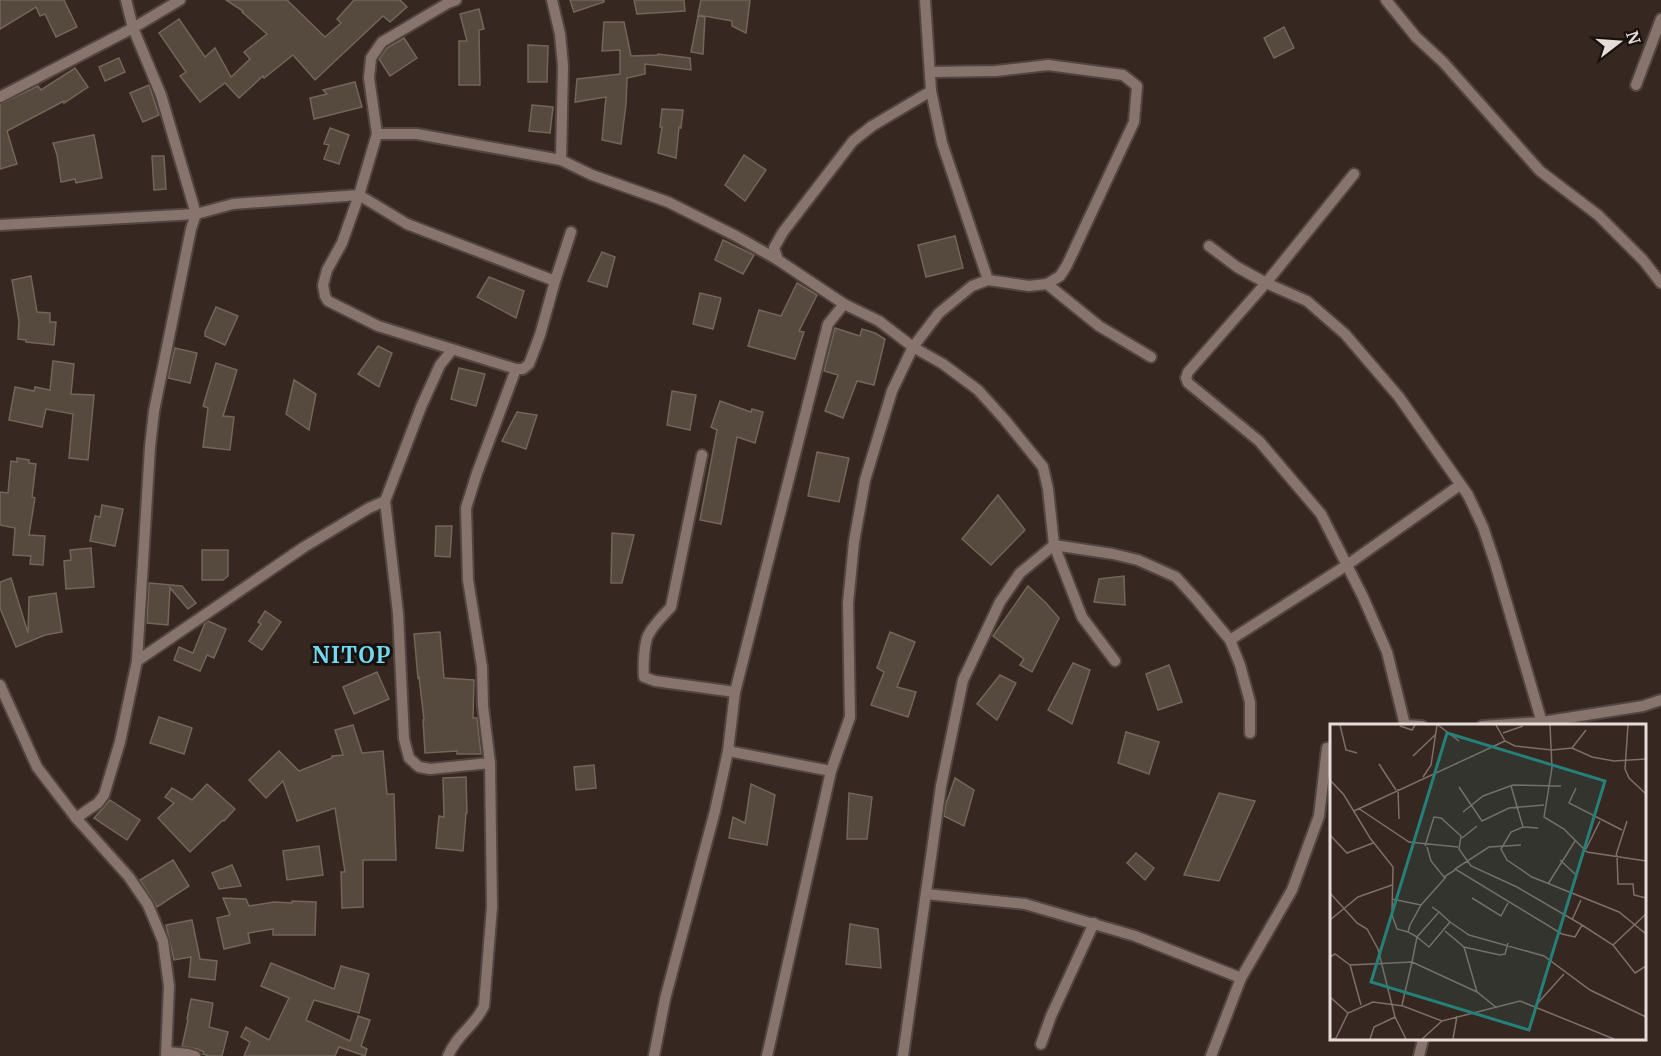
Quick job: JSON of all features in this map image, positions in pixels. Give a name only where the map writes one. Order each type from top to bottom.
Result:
[{"type":"street","points":[[76,818],[98,804],[104,795],[120,742],[137,662],[154,411],[196,214],[161,95],[133,28],[126,0]]},
{"type":"street","points":[[0,97],[133,28],[180,0]]},
{"type":"street","points":[[456,0],[382,42],[371,58],[369,78],[377,134],[342,243],[327,270],[323,285],[325,296],[328,301],[378,326],[516,369],[523,369],[529,364],[540,335],[571,232]]},
{"type":"street","points":[[552,0],[560,34],[563,66],[561,160]]},
{"type":"street","points":[[925,0],[931,91],[942,142],[987,280]]},
{"type":"street","points":[[1386,0],[1416,37],[1443,62],[1540,171],[1598,215],[1643,260],[1661,283]]},
{"type":"street","points":[[1636,85],[1661,19]]},
{"type":"street","points":[[767,1056],[831,771],[850,717],[848,603],[854,542],[865,480],[892,391],[914,346],[939,313],[972,286],[987,280],[1029,286],[1047,284],[1060,276],[1134,122],[1137,86],[1123,75],[1048,65],[996,71],[930,72]]},
{"type":"street","points":[[778,261],[774,248],[783,232],[852,141],[872,126],[931,91]]},
{"type":"street","points":[[377,134],[417,134],[561,160],[592,175],[668,202],[736,236],[844,304],[879,321],[943,364],[978,390],[1043,467],[1048,489],[1054,545],[1082,617],[1114,661]]},
{"type":"street","points":[[1353,174],[1266,283],[1188,372],[1186,378],[1188,383],[1259,441],[1321,514],[1387,652],[1404,724]]},
{"type":"street","points":[[0,225],[196,214],[233,204],[359,195],[407,224],[555,281]]},
{"type":"street","points":[[1209,246],[1237,267],[1307,301],[1345,334],[1400,398],[1468,495],[1483,527],[1542,724],[1643,706],[1661,700]]},
{"type":"street","points":[[1047,284],[1099,326],[1151,357]]},
{"type":"street","points":[[654,1056],[665,999],[715,811],[728,751],[735,692],[828,324],[844,304]]},
{"type":"street","points":[[452,350],[440,365],[421,407],[385,501],[398,614],[404,739],[410,758],[419,767],[430,769],[490,763]]},
{"type":"street","points":[[448,1056],[458,1038],[478,1018],[484,1006],[492,908],[490,763],[483,706],[483,667],[468,580],[466,508],[516,369]]},
{"type":"street","points":[[702,455],[671,607],[648,638],[643,669],[644,677],[655,681],[735,692]]},
{"type":"street","points":[[1230,640],[1347,565],[1460,485]]},
{"type":"street","points":[[137,662],[304,547],[369,508],[385,501]]},
{"type":"street","points":[[903,1056],[941,786],[963,680],[1000,602],[1020,573],[1054,545],[1130,558],[1176,577],[1230,640],[1240,665],[1250,702],[1250,733]]},
{"type":"street","points":[[0,685],[37,767],[76,818],[129,877],[148,905],[164,941],[169,986],[166,1054],[188,1053],[195,1056]]},
{"type":"street","points":[[1211,1056],[1241,978],[1292,890],[1319,816],[1327,748],[1330,748]]},
{"type":"street","points":[[728,751],[831,771]]},
{"type":"street","points":[[926,894],[1025,904],[1135,936],[1241,978]]},
{"type":"street","points":[[1041,1044],[1051,1016],[1094,923]]},
{"type":"street","points":[[1419,1056],[1423,1041]]},
{"type":"building","points":[[0,0],[64,0],[77,27],[56,37],[45,14],[40,16],[36,7],[0,29]]},
{"type":"building","points":[[226,0],[287,0],[325,37],[341,23],[337,19],[354,0],[400,0],[407,7],[390,22],[383,16],[315,80],[293,55],[264,78],[263,76],[239,98],[225,83],[200,102],[180,76],[186,72],[159,33],[179,19],[205,57],[215,48],[231,77],[250,59],[244,52],[267,34],[243,11]]},
{"type":"building","points":[[570,0],[604,0],[604,2],[574,12]]},
{"type":"building","points":[[634,0],[684,0],[685,11],[637,14]]},
{"type":"building","points":[[701,0],[750,0],[746,33],[732,26],[732,21],[698,15]]},
{"type":"building","points":[[479,9],[484,29],[479,30],[480,85],[459,85],[459,41],[467,41],[460,14]]},
{"type":"building","points":[[698,16],[705,17],[703,54],[691,52]]},
{"type":"building","points":[[604,22],[624,22],[631,56],[658,54],[690,58],[691,70],[645,64],[645,74],[627,78],[621,144],[602,140],[606,97],[575,102],[577,79],[620,74],[620,50],[602,51]]},
{"type":"building","points":[[1284,27],[1294,48],[1274,58],[1264,38]]},
{"type":"building","points":[[404,38],[417,58],[390,76],[379,59],[387,48]]},
{"type":"building","points":[[528,45],[548,46],[547,82],[528,82]]},
{"type":"building","points":[[119,58],[125,72],[105,81],[99,67]]},
{"type":"building","points":[[75,68],[88,87],[64,103],[64,101],[7,131],[17,164],[0,169],[0,104],[38,86],[41,90]]},
{"type":"building","points":[[355,82],[362,107],[314,119],[310,98],[327,94],[323,90]]},
{"type":"building","points":[[149,85],[159,115],[143,122],[130,93]]},
{"type":"building","points":[[532,105],[553,107],[550,133],[529,131]]},
{"type":"building","points":[[662,109],[683,110],[676,158],[658,153]]},
{"type":"building","points":[[330,128],[349,135],[339,164],[324,159],[329,145],[324,144]]},
{"type":"building","points":[[94,135],[102,178],[76,183],[75,179],[61,182],[53,143]]},
{"type":"building","points":[[744,155],[766,170],[745,201],[725,185]]},
{"type":"building","points":[[152,156],[164,156],[166,189],[154,190]]},
{"type":"building","points":[[955,236],[963,268],[926,277],[918,245]]},
{"type":"building","points":[[723,240],[754,255],[743,274],[715,260]]},
{"type":"building","points":[[602,252],[615,257],[607,287],[588,281]]},
{"type":"building","points":[[31,276],[37,312],[50,313],[50,322],[56,322],[54,345],[18,339],[19,321],[12,280]]},
{"type":"building","points":[[489,277],[524,291],[516,318],[477,297]]},
{"type":"building","points":[[797,283],[817,295],[799,331],[804,332],[795,359],[748,346],[759,310],[781,316]]},
{"type":"building","points":[[700,293],[721,298],[713,329],[693,324]]},
{"type":"building","points":[[216,307],[238,316],[225,345],[205,336]]},
{"type":"building","points":[[835,328],[860,336],[862,329],[885,339],[874,385],[857,381],[843,418],[825,411],[838,375],[824,371]]},
{"type":"building","points":[[378,346],[392,353],[379,387],[358,374]]},
{"type":"building","points":[[175,348],[197,353],[190,383],[168,378]]},
{"type":"building","points":[[53,361],[74,364],[71,394],[94,395],[88,460],[69,458],[73,414],[46,409],[42,427],[9,420],[15,387],[34,391],[35,387],[50,390]]},
{"type":"building","points":[[216,363],[237,370],[223,416],[234,417],[230,450],[203,447],[208,408],[203,406]]},
{"type":"building","points":[[459,368],[485,374],[476,406],[451,399]]},
{"type":"building","points":[[294,380],[316,394],[309,430],[286,414]]},
{"type":"building","points":[[672,391],[696,395],[690,430],[667,425]]},
{"type":"building","points":[[720,401],[751,412],[752,409],[763,412],[755,443],[737,437],[721,524],[700,520],[717,430],[711,427]]},
{"type":"building","points":[[517,412],[537,415],[526,449],[502,441]]},
{"type":"building","points":[[817,452],[849,458],[839,502],[808,496]]},
{"type":"building","points":[[17,458],[36,464],[32,497],[35,498],[29,535],[45,536],[43,565],[30,564],[31,556],[13,555],[15,528],[0,525],[0,492],[8,493],[11,461],[17,462]]},
{"type":"building","points":[[998,495],[1025,530],[991,565],[962,539]]},
{"type":"building","points":[[102,505],[123,509],[115,546],[90,541],[95,516],[100,517]]},
{"type":"building","points":[[436,526],[452,526],[450,557],[435,556]]},
{"type":"building","points":[[612,533],[634,535],[622,583],[611,583]]},
{"type":"building","points":[[91,548],[94,587],[66,589],[64,561],[71,560],[70,550]]},
{"type":"building","points":[[202,550],[228,550],[228,576],[223,580],[202,580]]},
{"type":"building","points":[[1124,576],[1125,605],[1094,602],[1099,579]]},
{"type":"building","points":[[11,578],[28,633],[29,597],[56,593],[62,632],[45,635],[16,647],[0,608],[0,582]]},
{"type":"building","points":[[149,583],[182,586],[196,603],[188,609],[170,588],[168,625],[147,623]]},
{"type":"building","points":[[1028,586],[1059,618],[1032,672],[1020,665],[1024,659],[993,636]]},
{"type":"building","points":[[265,611],[281,622],[262,650],[249,641],[261,624],[258,622]]},
{"type":"building","points":[[208,621],[226,629],[214,658],[207,655],[200,671],[174,660],[179,647],[193,653],[205,623]]},
{"type":"building","points":[[440,632],[444,678],[474,680],[473,718],[477,718],[481,754],[457,754],[457,751],[425,753],[424,720],[414,634]]},
{"type":"building","points":[[890,632],[915,642],[897,687],[916,692],[908,717],[871,705],[884,672],[877,668]]},
{"type":"building","points":[[1073,663],[1090,670],[1072,724],[1048,710]]},
{"type":"building","points":[[1169,665],[1182,702],[1158,710],[1146,674]]},
{"type":"building","points":[[377,672],[389,699],[354,714],[343,687]]},
{"type":"building","points":[[1000,675],[1016,683],[997,720],[977,704]]},
{"type":"building","points":[[159,717],[192,728],[184,754],[150,743]]},
{"type":"building","points":[[353,725],[362,753],[383,751],[387,794],[394,794],[396,860],[363,860],[363,907],[342,908],[341,872],[345,872],[335,808],[297,821],[283,781],[266,798],[249,780],[279,751],[299,771],[332,758],[332,756],[343,755],[335,730]]},
{"type":"building","points":[[1126,732],[1159,742],[1149,774],[1118,763]]},
{"type":"building","points":[[594,765],[596,788],[576,790],[574,767]]},
{"type":"building","points":[[466,777],[467,813],[463,851],[436,848],[439,816],[444,817],[443,778]]},
{"type":"building","points":[[955,778],[974,790],[964,826],[944,816]]},
{"type":"building","points":[[207,784],[235,809],[190,852],[158,818],[174,803],[165,797],[172,788],[192,800]]},
{"type":"building","points":[[751,784],[775,795],[767,845],[729,838],[733,817],[745,823]]},
{"type":"building","points":[[849,793],[872,797],[867,839],[847,839]]},
{"type":"building","points":[[1219,793],[1255,801],[1219,881],[1184,875]]},
{"type":"building","points":[[110,800],[140,820],[127,840],[94,818]]},
{"type":"building","points":[[319,846],[323,875],[287,880],[283,851]]},
{"type":"building","points":[[1136,853],[1154,868],[1145,880],[1127,863]]},
{"type":"building","points":[[173,860],[189,886],[157,907],[140,880]]},
{"type":"building","points":[[232,865],[241,886],[219,889],[212,873]]},
{"type":"building","points":[[223,898],[246,899],[249,906],[274,902],[316,902],[315,935],[273,935],[273,929],[248,933],[250,943],[224,949],[217,918],[230,915]]},
{"type":"building","points":[[192,920],[200,959],[217,961],[215,980],[189,977],[191,957],[174,960],[166,925]]},
{"type":"building","points":[[850,924],[878,929],[881,968],[846,964]]},
{"type":"building","points":[[271,963],[334,989],[341,966],[369,974],[359,1013],[314,1000],[306,1020],[350,1041],[358,1016],[370,1020],[361,1046],[367,1049],[365,1056],[339,1047],[335,1056],[244,1056],[250,1042],[241,1037],[246,1027],[269,1040],[289,998],[261,986]]},
{"type":"building","points":[[191,999],[213,1003],[209,1027],[228,1032],[222,1056],[209,1056],[197,1049],[182,1046]]},
{"type":"district","name":"NITOP","points":[[352,655]]}]
